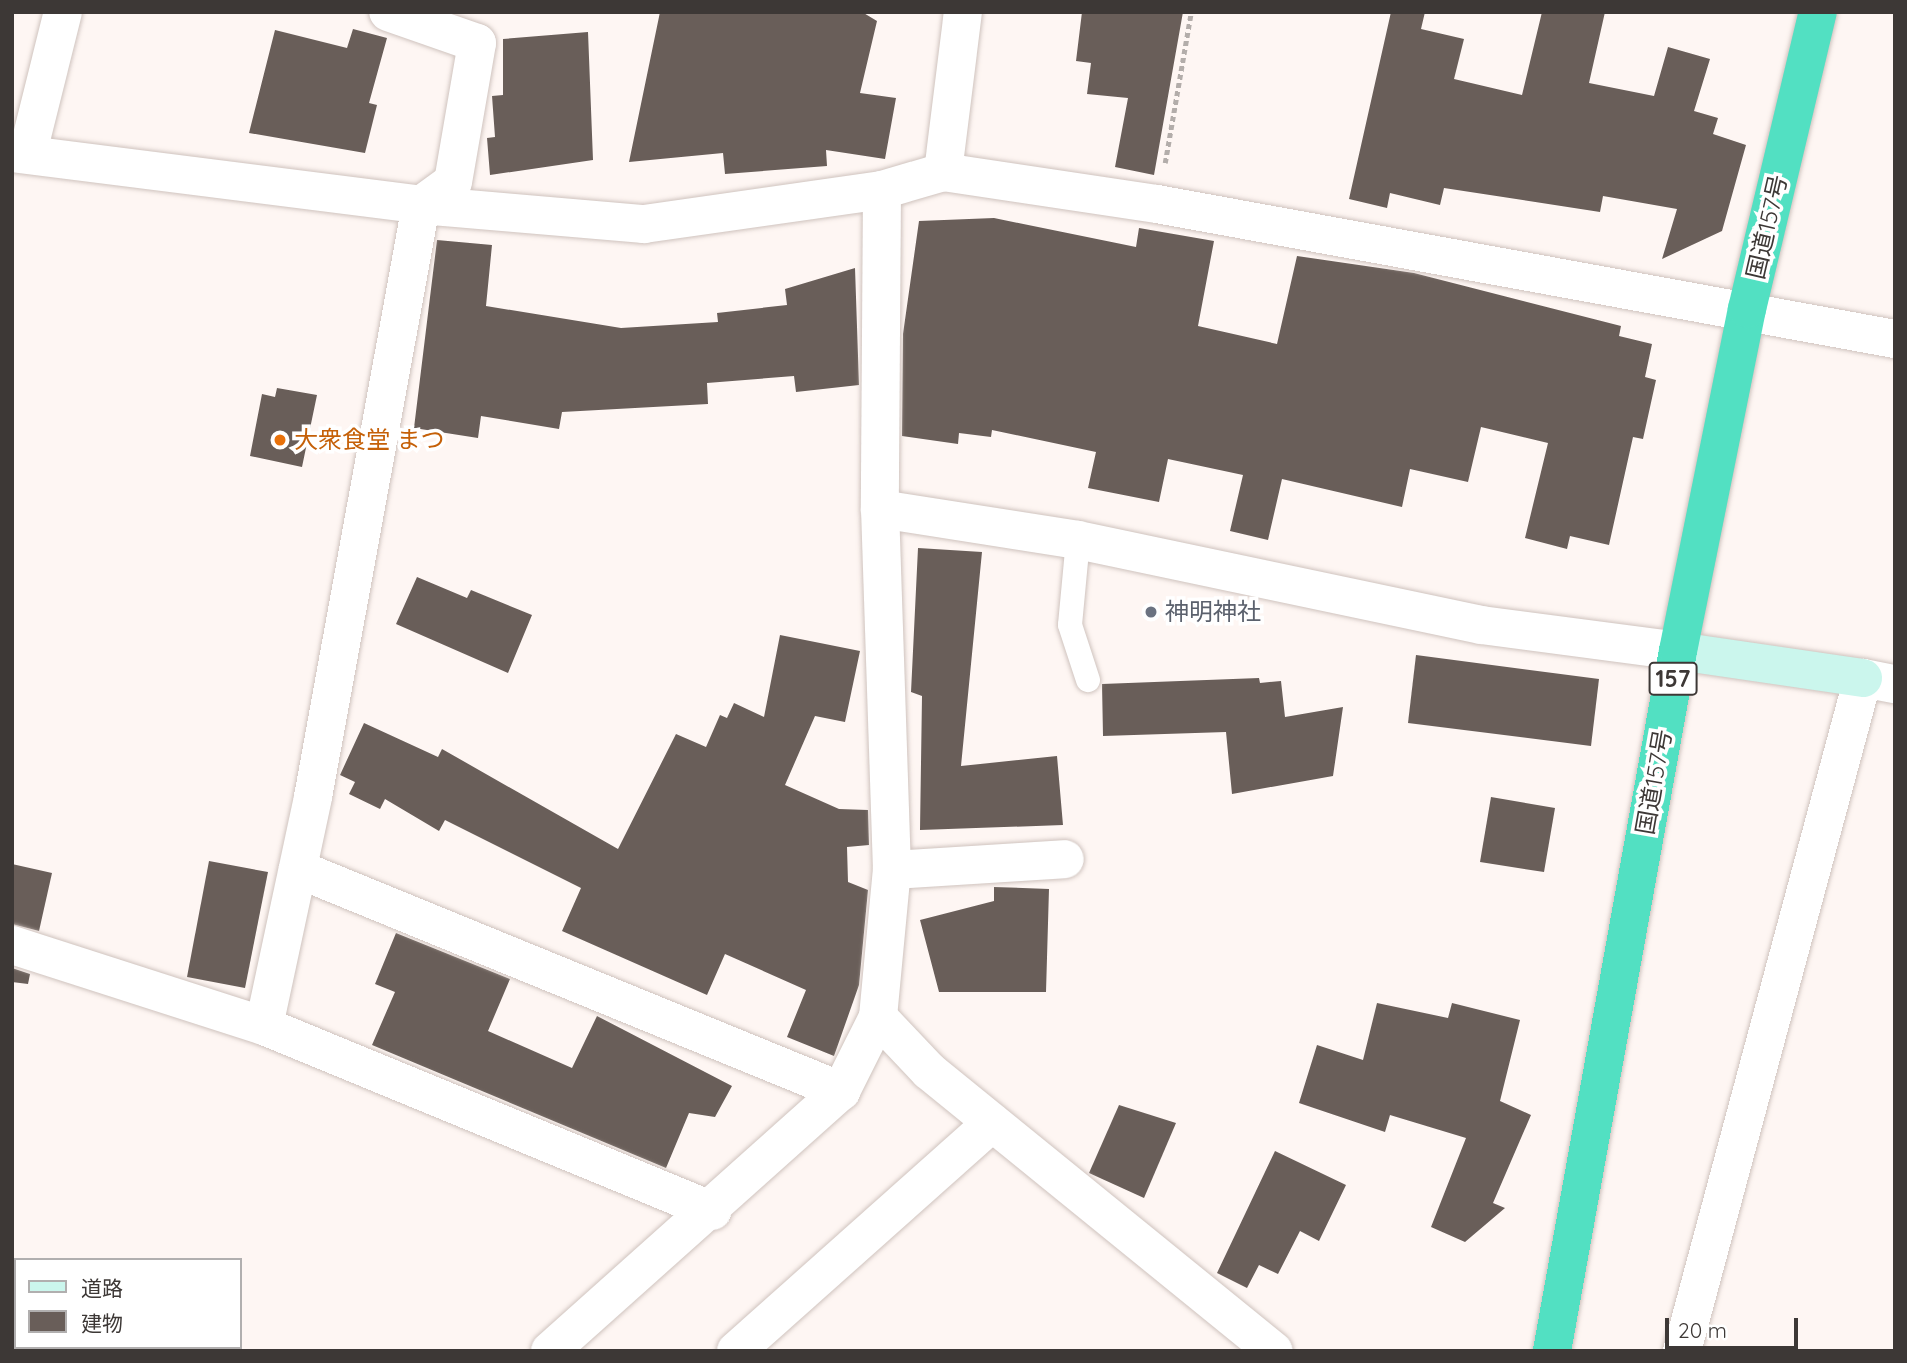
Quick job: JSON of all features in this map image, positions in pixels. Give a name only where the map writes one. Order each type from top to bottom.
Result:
[{"type":"highway","name":"国道157号","points":[[1552,1351],[1678,651],[1747,309],[1818,12]]},
{"type":"street","points":[[63,12],[20,152],[421,205],[644,224],[882,190],[943,173],[1157,204],[1747,309],[1895,339]]},
{"type":"street","points":[[264,1026],[298,869],[421,205],[453,182],[477,43],[388,12]]},
{"type":"street","points":[[943,173],[962,12]]},
{"type":"street","points":[[550,1351],[712,1211],[841,1091],[878,1017],[892,870],[880,509],[882,190]]},
{"type":"street","points":[[880,509],[1078,540],[1481,625],[1879,681],[1682,1351]]},
{"type":"street","points":[[892,870],[1065,859]]},
{"type":"street","points":[[298,869],[841,1091]]},
{"type":"street","points":[[12,945],[264,1026],[712,1211]]},
{"type":"street","points":[[878,1017],[992,1123],[1274,1351]]},
{"type":"street","points":[[736,1351],[992,1123]]},
{"type":"lane","points":[[1078,540],[1070,625],[1088,680]]},
{"type":"path","points":[[1157,204],[1191,12]]},
{"type":"building","points":[[660,12],[862,12],[877,21],[860,93],[896,98],[885,159],[826,150],[827,166],[725,174],[723,153],[629,162]]},
{"type":"building","points":[[1082,12],[1183,12],[1154,175],[1115,167],[1128,98],[1087,94],[1091,63],[1076,61]]},
{"type":"building","points":[[1391,12],[1425,12],[1421,29],[1464,39],[1454,79],[1522,95],[1542,12],[1605,12],[1589,83],[1654,96],[1668,47],[1710,59],[1694,111],[1718,118],[1713,134],[1746,145],[1722,231],[1662,259],[1677,209],[1603,196],[1600,212],[1444,188],[1440,205],[1390,193],[1387,208],[1349,199]]},
{"type":"building","points":[[353,29],[387,38],[369,103],[377,105],[365,153],[249,133],[275,30],[347,48]]},
{"type":"building","points":[[588,32],[593,160],[490,175],[487,138],[495,137],[492,96],[503,95],[503,39]]},
{"type":"building","points":[[994,218],[1136,247],[1139,228],[1214,241],[1198,326],[1277,344],[1297,256],[1414,273],[1621,326],[1619,336],[1652,344],[1645,377],[1656,380],[1643,439],[1633,437],[1609,545],[1570,536],[1567,549],[1525,538],[1548,443],[1481,427],[1468,482],[1410,469],[1402,507],[1282,479],[1268,540],[1230,531],[1243,475],[1168,459],[1159,502],[1088,488],[1096,452],[992,430],[991,437],[959,433],[958,444],[902,436],[903,334],[919,221]]},
{"type":"building","points":[[437,240],[492,245],[486,306],[621,328],[718,322],[717,313],[787,305],[785,289],[855,268],[859,385],[796,392],[794,376],[707,383],[708,404],[562,412],[559,429],[481,416],[478,438],[414,428]]},
{"type":"building","name":"大衆食堂 まつ","points":[[277,388],[317,395],[302,467],[250,456],[262,394],[275,397]]},
{"type":"building","points":[[918,548],[982,552],[961,766],[1057,756],[1063,825],[920,830],[922,696],[911,692]]},
{"type":"building","points":[[417,577],[467,598],[471,590],[532,615],[508,673],[396,624]]},
{"type":"building","points":[[780,635],[860,651],[845,722],[815,716],[785,785],[839,809],[868,810],[869,845],[847,847],[848,882],[868,890],[859,985],[834,1056],[787,1037],[806,990],[725,954],[707,995],[562,931],[581,888],[445,820],[439,831],[385,799],[380,809],[349,794],[355,782],[340,775],[364,723],[438,757],[442,749],[618,849],[676,734],[706,747],[720,715],[727,718],[734,703],[764,717]]},
{"type":"building","points":[[1416,655],[1599,679],[1591,746],[1408,723]]},
{"type":"building","points":[[1259,678],[1260,683],[1281,681],[1285,717],[1343,707],[1333,776],[1232,794],[1226,732],[1103,736],[1102,684]]},
{"type":"building","points":[[1491,797],[1555,808],[1544,872],[1480,862]]},
{"type":"building","points":[[209,861],[268,872],[245,988],[187,977]]},
{"type":"building","points":[[12,864],[52,873],[39,931],[12,924]]},
{"type":"building","points":[[994,887],[1049,889],[1046,992],[939,992],[920,920],[994,901]]},
{"type":"building","points":[[396,933],[510,979],[488,1031],[572,1068],[597,1016],[732,1086],[715,1117],[689,1113],[666,1168],[372,1045],[395,992],[375,984]]},
{"type":"building","points":[[12,968],[30,974],[28,984],[12,982]]},
{"type":"building","points":[[1377,1003],[1448,1018],[1452,1003],[1520,1020],[1500,1101],[1531,1115],[1493,1203],[1505,1208],[1465,1242],[1431,1227],[1466,1138],[1390,1115],[1385,1132],[1299,1103],[1317,1045],[1363,1060]]},
{"type":"building","points":[[1119,1105],[1176,1123],[1144,1198],[1089,1173]]},
{"type":"building","points":[[1275,1151],[1346,1185],[1319,1241],[1300,1231],[1278,1274],[1259,1265],[1247,1288],[1217,1273]]},
{"type":"place","name":"大衆食堂 まつ","points":[[280,440]]},
{"type":"place","name":"神明神社","points":[[1151,612]]}]
